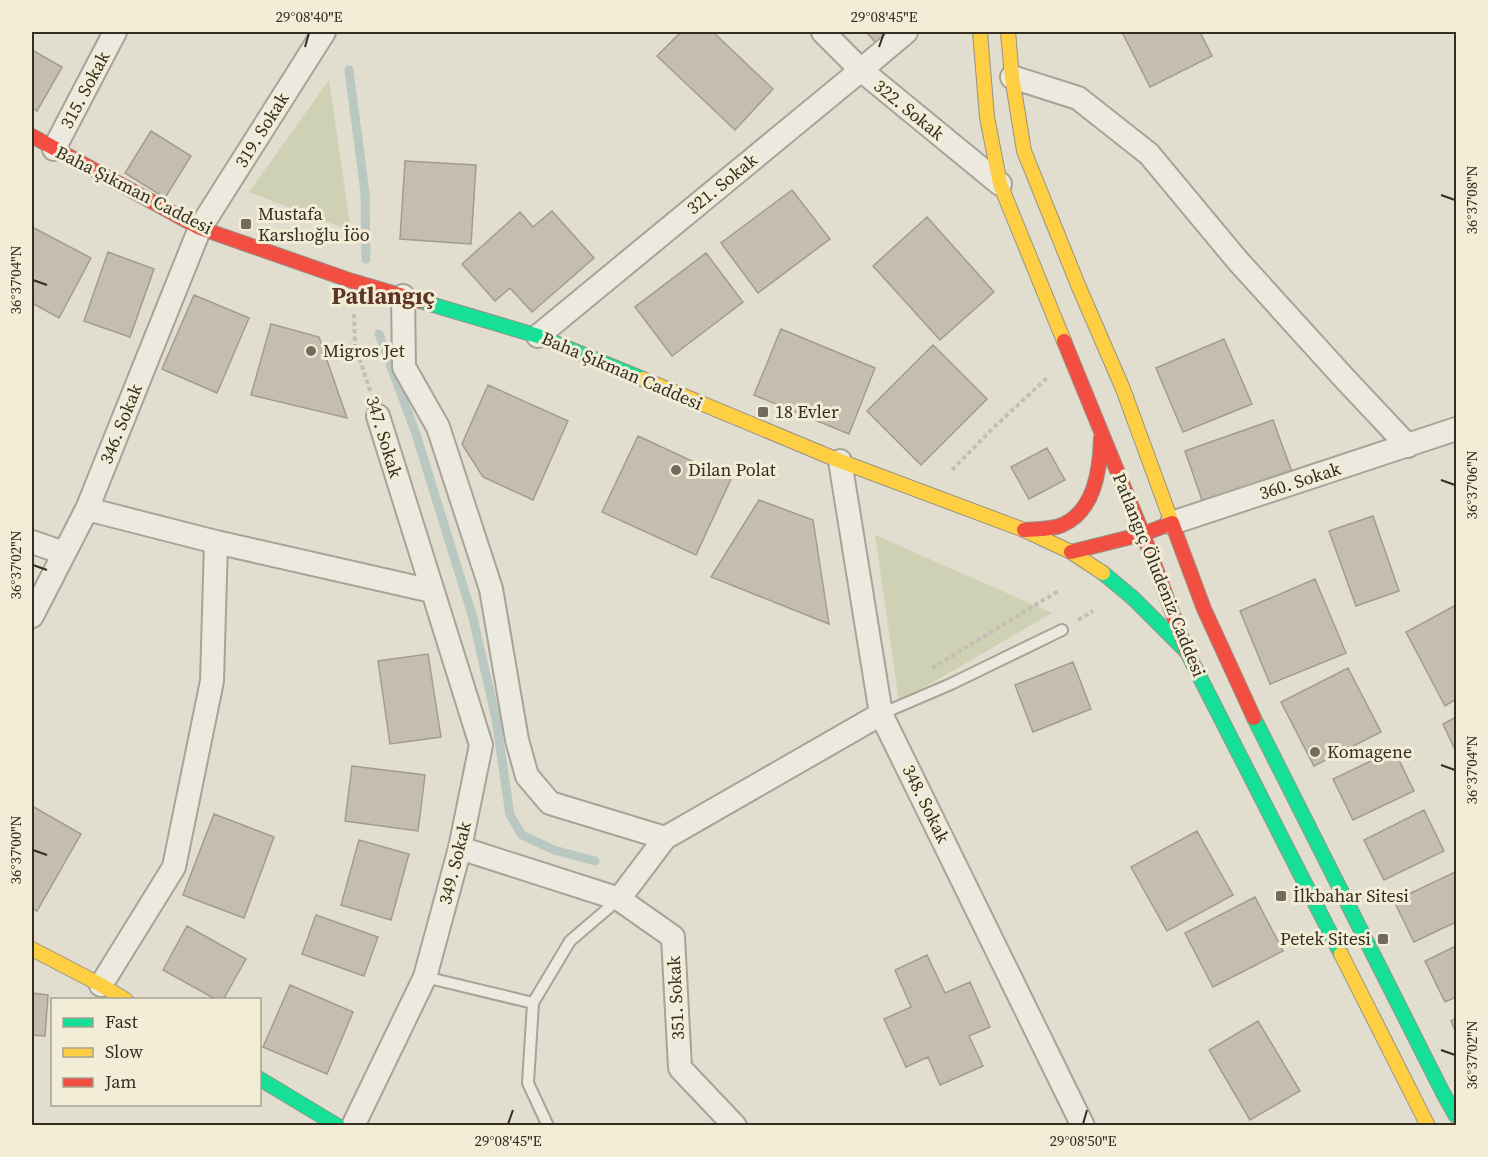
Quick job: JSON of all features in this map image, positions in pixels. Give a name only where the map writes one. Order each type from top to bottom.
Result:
[{"type":"main road","name":"Patlangıç Öludeniz Caddesi","points":[[980,32],[987,117],[1000,184],[1143,534],[1187,652],[1428,1125]]},
{"type":"main road","name":"Patlangıç Öludeniz Caddesi","points":[[1008,32],[1012,77],[1024,151],[1123,389],[1204,609],[1245,700],[1450,1092],[1456,1116]]},
{"type":"main road","name":"Baha Şıkman Caddesi","points":[[32,136],[200,228],[352,280],[537,336],[840,461],[1024,530],[1071,552],[1107,576],[1133,598],[1187,652]]},
{"type":"main road","points":[[1024,530],[1063,524],[1076,515],[1087,501],[1097,478],[1101,457],[1101,431]]},
{"type":"main road","name":"360. Sokak","points":[[1071,552],[1143,534],[1172,523]]},
{"type":"main road","points":[[32,949],[124,998]]},
{"type":"main road","points":[[261,1080],[338,1125]]},
{"type":"street","name":"315. Sokak","points":[[54,149],[116,32]]},
{"type":"street","name":"319. Sokak","points":[[200,228],[324,32]]},
{"type":"street","name":"322. Sokak","points":[[823,32],[861,70],[1000,184]]},
{"type":"street","name":"321. Sokak","points":[[537,336],[906,32]]},
{"type":"street","points":[[1012,77],[1078,98],[1149,154],[1238,261],[1408,446]]},
{"type":"street","name":"346. Sokak","points":[[32,616],[87,509],[200,228]]},
{"type":"street","points":[[403,296],[404,367],[438,427],[491,590],[518,740],[527,776],[550,803],[665,838]]},
{"type":"street","name":"347. Sokak","points":[[378,416],[432,591]]},
{"type":"street","name":"360. Sokak","points":[[1172,523],[1456,429]]},
{"type":"street","name":"348. Sokak","points":[[840,461],[881,714],[1083,1125]]},
{"type":"street","points":[[87,509],[216,542],[432,591]]},
{"type":"street","points":[[32,542],[64,553]]},
{"type":"street","points":[[101,984],[174,867],[212,681],[216,542]]},
{"type":"street","name":"349. Sokak","points":[[353,1125],[425,977],[460,848],[481,745],[432,591]]},
{"type":"street","points":[[619,899],[665,838],[881,714]]},
{"type":"street","name":"351. Sokak","points":[[460,848],[619,899],[673,937],[680,1068],[735,1125]]},
{"type":"lane","points":[[881,714],[951,684],[1062,630]]},
{"type":"lane","points":[[548,1125],[528,1083],[533,1003],[570,941],[619,899]]},
{"type":"lane","points":[[425,977],[533,1003]]},
{"type":"path","name":"347. Sokak","points":[[352,280],[355,345],[378,416]]},
{"type":"path","points":[[929,494],[992,429],[1071,356]]},
{"type":"path","points":[[927,671],[1060,590]]},
{"type":"green space","points":[[329,80],[351,231],[249,192]]},
{"type":"green space","points":[[875,535],[1052,613],[899,702]]},
{"type":"building","points":[[681,32],[713,32],[773,89],[735,130],[657,56]]},
{"type":"building","points":[[866,32],[890,32],[876,43]]},
{"type":"building","points":[[1122,32],[1200,32],[1212,56],[1150,87]]},
{"type":"building","points":[[32,50],[62,67],[37,111],[32,107]]},
{"type":"building","points":[[151,131],[191,156],[165,198],[125,173]]},
{"type":"building","points":[[405,161],[476,165],[471,244],[400,239]]},
{"type":"building","points":[[792,190],[830,239],[758,293],[721,243]]},
{"type":"building","points":[[552,211],[594,258],[532,312],[510,288],[495,301],[462,264],[520,212],[533,227]]},
{"type":"building","points":[[927,217],[994,292],[940,340],[873,266]]},
{"type":"building","points":[[32,227],[91,258],[59,318],[32,303]]},
{"type":"building","points":[[108,252],[154,269],[130,337],[84,321]]},
{"type":"building","points":[[706,253],[743,302],[672,356],[635,307]]},
{"type":"building","points":[[194,295],[249,318],[217,393],[162,369]]},
{"type":"building","points":[[271,324],[319,337],[347,418],[251,395]]},
{"type":"building","points":[[781,329],[875,368],[849,434],[754,395]]},
{"type":"building","points":[[1224,339],[1252,404],[1183,432],[1156,368]]},
{"type":"building","points":[[933,345],[987,399],[921,465],[867,411]]},
{"type":"building","points":[[488,385],[568,421],[533,500],[483,477],[462,444]]},
{"type":"building","points":[[1273,420],[1292,472],[1203,503],[1185,451]]},
{"type":"building","points":[[638,436],[731,479],[696,555],[602,512]]},
{"type":"building","points":[[1047,448],[1065,480],[1029,499],[1011,467]]},
{"type":"building","points":[[759,500],[813,520],[829,624],[711,577]]},
{"type":"building","points":[[1373,516],[1399,591],[1356,606],[1329,531]]},
{"type":"building","points":[[1315,579],[1346,653],[1270,684],[1240,611]]},
{"type":"building","points":[[1456,605],[1456,699],[1445,706],[1406,632]]},
{"type":"building","points":[[428,654],[441,737],[390,744],[378,661]]},
{"type":"building","points":[[1073,662],[1091,709],[1033,732],[1015,685]]},
{"type":"building","points":[[1348,668],[1381,732],[1314,766],[1281,702]]},
{"type":"building","points":[[1456,717],[1456,752],[1443,724]]},
{"type":"building","points":[[1394,750],[1414,791],[1353,820],[1333,779]]},
{"type":"building","points":[[352,766],[425,775],[418,831],[345,821]]},
{"type":"building","points":[[32,806],[81,834],[37,911],[32,908]]},
{"type":"building","points":[[1424,810],[1444,851],[1384,880],[1364,840]]},
{"type":"building","points":[[214,814],[274,837],[244,918],[183,895]]},
{"type":"building","points":[[1197,831],[1233,895],[1167,931],[1131,867]]},
{"type":"building","points":[[359,840],[409,854],[391,920],[341,905]]},
{"type":"building","points":[[1455,872],[1456,922],[1414,942],[1394,901]]},
{"type":"building","points":[[1255,897],[1283,951],[1213,987],[1185,933]]},
{"type":"building","points":[[316,915],[378,937],[364,976],[302,954]]},
{"type":"building","points":[[187,926],[246,959],[224,998],[213,998],[163,970]]},
{"type":"building","points":[[1456,946],[1456,997],[1445,1002],[1425,961]]},
{"type":"building","points":[[927,955],[945,993],[970,982],[990,1027],[969,1036],[983,1066],[940,1085],[928,1057],[906,1067],[884,1019],[911,1007],[895,970]]},
{"type":"building","points":[[290,985],[353,1012],[327,1074],[263,1047]]},
{"type":"building","points":[[32,993],[48,995],[45,1036],[32,1035]]},
{"type":"building","points":[[1456,1018],[1456,1033],[1451,1021]]},
{"type":"building","points":[[1258,1021],[1300,1091],[1250,1120],[1209,1050]]},
{"type":"waterway","points":[[349,70],[365,193],[366,259]]},
{"type":"waterway","points":[[379,334],[416,434],[473,618],[496,719],[510,815],[522,835],[554,850],[595,861]]},
{"type":"traffic: fast","points":[[420,301],[538,336],[643,379]]},
{"type":"traffic: fast","points":[[1103,573],[1133,598],[1187,652],[1341,954]]},
{"type":"traffic: fast","points":[[1254,718],[1456,1116]]},
{"type":"traffic: fast","points":[[261,1080],[338,1126]]},
{"type":"traffic: slow","points":[[980,32],[987,117],[1000,184],[1064,341]]},
{"type":"traffic: slow","points":[[1008,32],[1012,77],[1024,151],[1123,389],[1172,523]]},
{"type":"traffic: slow","points":[[643,379],[840,461],[1024,530],[1071,552],[1103,573]]},
{"type":"traffic: slow","points":[[32,949],[123,998]]},
{"type":"traffic: slow","points":[[1341,954],[1428,1126]]},
{"type":"traffic: jam","points":[[32,136],[200,228],[352,281],[420,301]]},
{"type":"traffic: jam","points":[[1064,341],[1143,534],[1187,652]]},
{"type":"traffic: jam","points":[[1024,530],[1057,527],[1073,519],[1082,510],[1094,488],[1101,438]]},
{"type":"traffic: jam","points":[[1071,552],[1143,534],[1172,523],[1204,609],[1254,718]]},
{"type":"place","name":"Mustafa Karslıoğlu İöo","points":[[246,224]]},
{"type":"place","name":"Migros Jet","points":[[311,351]]},
{"type":"place","name":"18 Evler","points":[[763,412]]},
{"type":"place","name":"Dilan Polat","points":[[676,470]]},
{"type":"place","name":"Komagene","points":[[1315,752]]},
{"type":"place","name":"İlkbahar Sitesi","points":[[1281,896]]},
{"type":"place","name":"Petek Sitesi","points":[[1383,939]]},
{"type":"district","name":"Patlangıç","points":[[383,296]]}]
